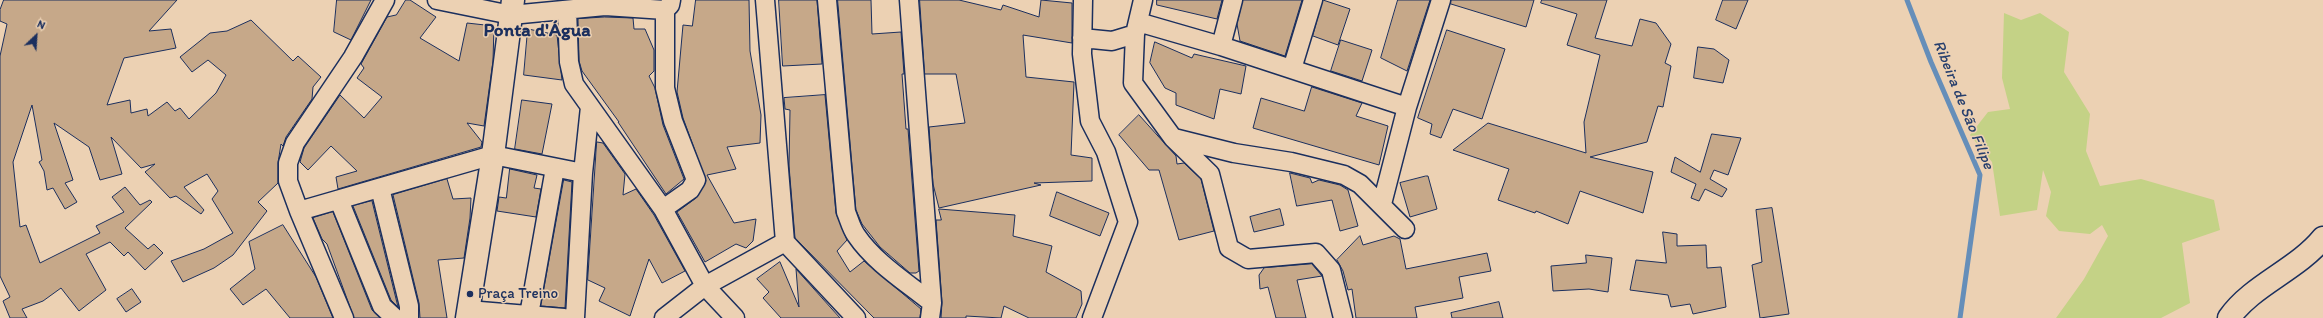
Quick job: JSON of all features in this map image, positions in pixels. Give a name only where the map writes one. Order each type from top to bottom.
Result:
[{"type":"street","points":[[344,318],[288,182],[288,163],[296,143],[353,57],[385,0]]},
{"type":"street","points":[[437,0],[512,7],[567,10],[605,3],[668,5],[665,88],[673,121],[696,180],[690,190],[663,209]]},
{"type":"street","points":[[766,0],[785,242],[856,318]]},
{"type":"street","points":[[827,0],[846,212],[855,234],[871,253],[906,284],[931,310]]},
{"type":"street","points":[[909,0],[931,310]]},
{"type":"street","points":[[1083,0],[1082,54],[1090,121],[1106,152],[1128,222],[1092,318]]},
{"type":"street","points":[[1143,0],[1136,28],[1133,83],[1174,138],[1210,174],[1229,248],[1248,259],[1316,252],[1331,270],[1343,318]]},
{"type":"street","points":[[1221,46],[1233,0]]},
{"type":"street","points":[[1292,69],[1313,0]]},
{"type":"street","points":[[1382,204],[1407,107],[1441,0]]},
{"type":"street","points":[[512,7],[493,155],[467,314],[529,315],[564,318]]},
{"type":"street","points":[[567,10],[569,62],[574,84],[663,209],[705,286],[735,318]]},
{"type":"street","points":[[1082,38],[1112,41],[1136,28],[1221,46],[1407,107]]},
{"type":"street","points":[[575,318],[582,173],[590,107]]},
{"type":"street","points":[[1174,138],[1234,153],[1291,162],[1344,175],[1360,184],[1382,204],[1405,230]]},
{"type":"street","points":[[299,211],[493,155],[582,173]]},
{"type":"street","points":[[529,315],[554,168]]},
{"type":"street","points":[[380,188],[409,306],[409,318]]},
{"type":"street","points":[[339,200],[382,306],[395,318]]},
{"type":"street","points":[[2229,318],[2238,304],[2310,252],[2323,238]]},
{"type":"street","points":[[664,318],[705,286],[785,242]]},
{"type":"green space","points":[[2004,13],[2021,20],[2040,13],[2069,32],[2064,72],[2090,114],[2086,151],[2100,186],[2141,179],[2214,200],[2220,230],[2182,243],[2190,303],[2161,318],[2056,318],[2084,279],[2108,236],[2102,225],[2090,234],[2059,231],[2046,216],[2051,192],[2043,170],[2037,210],[2000,216],[1992,162],[1970,135],[1988,112],[2010,109],[2002,78]]},
{"type":"building","points":[[4,0],[177,0],[149,31],[171,29],[176,48],[124,58],[107,105],[130,100],[131,113],[147,109],[148,116],[167,102],[175,111],[180,108],[189,119],[216,93],[226,75],[208,60],[192,72],[180,57],[210,33],[227,31],[251,20],[293,61],[298,56],[321,77],[313,87],[312,99],[286,137],[283,146],[281,144],[278,163],[278,183],[258,202],[267,211],[233,255],[214,268],[183,282],[171,261],[204,249],[233,233],[212,199],[218,191],[207,174],[184,187],[204,210],[201,214],[176,196],[170,198],[145,172],[155,164],[141,168],[111,137],[122,174],[100,180],[89,147],[54,123],[73,180],[65,183],[77,202],[65,209],[53,188],[47,190],[44,171],[39,162],[42,160],[32,105],[13,162],[20,227],[26,225],[40,263],[100,233],[96,226],[124,212],[112,197],[125,187],[140,205],[150,200],[152,202],[125,228],[148,249],[154,244],[163,253],[145,270],[128,252],[124,256],[110,242],[86,254],[106,290],[79,311],[61,288],[43,301],[22,309],[27,318],[10,318],[3,301],[10,297],[0,276],[0,56],[7,24],[0,21],[0,10]]},
{"type":"building","points":[[337,0],[371,0],[351,40],[334,32]]},
{"type":"building","points":[[406,0],[410,0],[436,17],[420,38],[459,61],[467,23],[494,26],[493,61],[484,126],[467,123],[482,142],[481,147],[338,189],[336,177],[357,171],[331,146],[308,170],[300,162],[304,148],[340,95],[364,118],[382,97],[357,78],[364,68],[361,64],[387,17],[396,15]]},
{"type":"building","points":[[696,0],[749,0],[750,51],[761,115],[760,143],[727,147],[736,169],[707,175],[734,223],[756,219],[753,241],[746,248],[736,244],[705,262],[677,212],[696,198],[706,181],[683,118],[677,92],[683,25],[692,26]]},
{"type":"building","points":[[779,0],[817,0],[822,64],[783,66]]},
{"type":"building","points":[[838,0],[871,0],[872,34],[901,32],[906,129],[908,129],[919,271],[916,273],[910,273],[880,247],[862,224],[856,210]]},
{"type":"building","points":[[920,0],[959,0],[1001,10],[1003,5],[1039,17],[1041,0],[1072,3],[1072,43],[1023,35],[1026,77],[1074,82],[1071,155],[1092,158],[1092,181],[1034,183],[1041,185],[939,208],[933,184],[929,127],[965,123],[956,74],[925,74]]},
{"type":"building","points":[[1157,0],[1222,0],[1217,19],[1157,5]]},
{"type":"building","points":[[1243,0],[1302,0],[1285,56],[1240,41],[1237,24]]},
{"type":"building","points":[[1323,0],[1350,9],[1338,45],[1313,36]]},
{"type":"building","points":[[1398,0],[1430,0],[1407,71],[1381,58]]},
{"type":"building","points":[[1451,0],[1534,0],[1526,27],[1451,4]]},
{"type":"building","points":[[1542,0],[1607,0],[1595,38],[1632,46],[1640,19],[1656,23],[1671,44],[1665,63],[1671,66],[1663,107],[1658,106],[1647,142],[1590,157],[1653,172],[1643,213],[1580,191],[1568,224],[1536,211],[1535,213],[1498,200],[1509,169],[1453,150],[1488,123],[1586,153],[1584,122],[1600,55],[1567,45],[1577,14],[1541,3]]},
{"type":"building","points":[[1723,0],[1748,0],[1736,29],[1716,20]]},
{"type":"building","points":[[605,17],[633,18],[634,29],[645,29],[654,50],[654,71],[649,76],[655,88],[663,125],[684,179],[666,194],[619,122],[582,71],[579,61],[578,19]]},
{"type":"building","points":[[528,29],[557,35],[562,80],[524,75]]},
{"type":"building","points":[[1447,30],[1505,49],[1482,119],[1453,109],[1441,138],[1430,134],[1432,124],[1418,118]]},
{"type":"building","points":[[1341,40],[1372,50],[1362,81],[1331,71]]},
{"type":"building","points":[[1155,42],[1192,58],[1194,54],[1246,66],[1241,94],[1220,89],[1214,119],[1176,105],[1176,93],[1165,88],[1150,63]]},
{"type":"building","points":[[1698,47],[1714,49],[1729,60],[1723,83],[1694,78]]},
{"type":"building","points":[[1312,87],[1362,103],[1356,116],[1388,126],[1379,165],[1253,128],[1261,98],[1304,111]]},
{"type":"building","points":[[825,95],[836,213],[847,240],[837,251],[850,272],[864,261],[921,309],[920,318],[874,318],[795,238],[789,166],[790,110],[785,109],[784,98]]},
{"type":"building","points":[[522,100],[552,104],[542,154],[515,149]]},
{"type":"building","points":[[1139,115],[1176,156],[1177,164],[1184,163],[1201,179],[1214,231],[1179,240],[1159,170],[1149,170],[1119,135]]},
{"type":"building","points":[[1712,134],[1741,138],[1728,175],[1714,170],[1710,179],[1727,189],[1722,197],[1705,189],[1699,201],[1691,198],[1696,184],[1671,172],[1675,157],[1700,172]]},
{"type":"building","points":[[597,142],[603,143],[625,174],[623,195],[636,189],[654,215],[685,271],[662,283],[649,259],[630,316],[599,301],[605,288],[588,280]]},
{"type":"building","points":[[510,169],[537,175],[534,188],[541,189],[536,217],[497,211],[499,197],[506,198]]},
{"type":"building","points":[[1290,173],[1310,178],[1312,183],[1319,180],[1340,185],[1348,190],[1358,226],[1340,231],[1332,200],[1297,206]]},
{"type":"building","points":[[1428,176],[1437,209],[1410,217],[1400,183]]},
{"type":"building","points":[[447,179],[453,199],[471,198],[470,218],[464,258],[438,260],[447,318],[420,318],[419,303],[393,195]]},
{"type":"building","points":[[564,180],[572,182],[565,308],[541,306]]},
{"type":"building","points":[[1057,192],[1109,213],[1100,236],[1050,216]]},
{"type":"building","points":[[372,201],[398,307],[391,300],[353,206]]},
{"type":"building","points":[[1772,208],[1789,314],[1760,318],[1752,265],[1762,262],[1756,210]]},
{"type":"building","points":[[939,209],[1015,215],[1013,236],[1052,246],[1046,272],[1081,291],[1082,304],[1076,318],[1029,318],[1004,306],[1001,318],[966,316],[966,318],[941,318],[942,302],[936,220],[941,220]]},
{"type":"building","points":[[1280,209],[1284,225],[1254,232],[1250,217]]},
{"type":"building","points":[[333,212],[372,310],[380,318],[354,318],[327,244],[322,239],[313,218]]},
{"type":"building","points":[[283,225],[316,277],[333,318],[290,318],[266,289],[243,305],[230,289],[255,269],[249,242]]},
{"type":"building","points":[[1663,232],[1677,234],[1677,246],[1706,245],[1707,268],[1721,267],[1726,307],[1693,314],[1690,304],[1671,307],[1668,295],[1630,290],[1636,260],[1666,263]]},
{"type":"building","points":[[1360,236],[1363,245],[1394,236],[1400,239],[1406,269],[1487,253],[1491,271],[1459,277],[1463,298],[1415,307],[1417,318],[1356,318],[1352,289],[1348,290],[1343,271],[1337,260]]},
{"type":"building","points":[[1586,255],[1612,258],[1608,292],[1589,289],[1553,291],[1551,266],[1586,263]]},
{"type":"building","points":[[780,262],[799,307],[796,269],[840,318],[781,318],[763,298],[769,292],[757,279]]},
{"type":"building","points":[[1312,264],[1322,276],[1297,280],[1306,318],[1276,318],[1268,287],[1260,289],[1259,275],[1264,268]]},
{"type":"building","points":[[132,289],[141,302],[126,312],[117,299]]},
{"type":"building","points":[[1499,302],[1503,318],[1452,318],[1451,313]]},
{"type":"waterway","name":"Ribeira de São Filipe","points":[[1907,0],[1931,62],[1980,175],[1960,318]]},
{"type":"place","name":"Praça Treino","points":[[470,294]]},
{"type":"district","name":"Ponta d'Água","points":[[537,31]]}]
